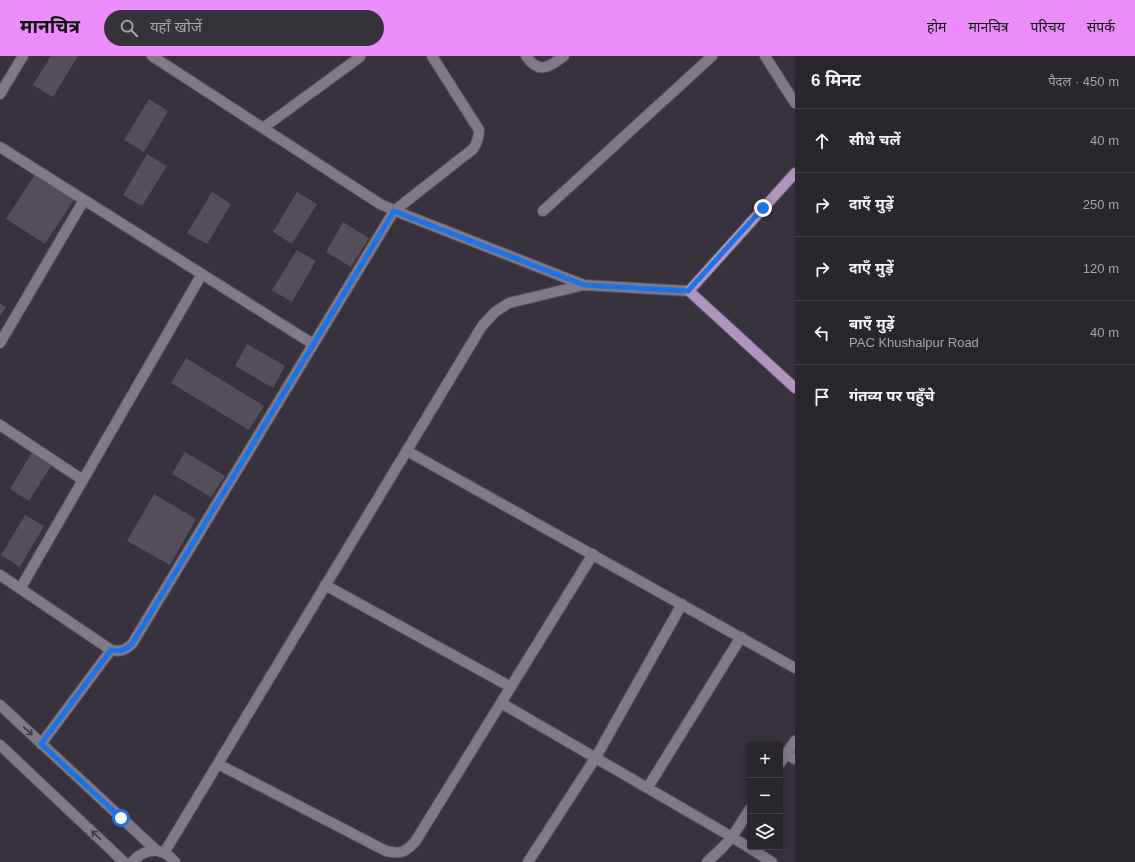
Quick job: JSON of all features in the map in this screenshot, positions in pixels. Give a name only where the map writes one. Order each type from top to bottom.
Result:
[{"type":"main road","points":[[795,173],[688,291],[795,388]]},
{"type":"street","points":[[0,94],[24,56]]},
{"type":"street","points":[[152,56],[380,204],[394,211],[584,285]]},
{"type":"street","points":[[0,575],[111,650],[118,652],[126,650],[132,644],[394,211],[473,150],[479,137],[479,130],[432,56]]},
{"type":"street","points":[[526,56],[532,64],[540,68],[550,66],[564,56]]},
{"type":"street","points":[[543,211],[712,56]]},
{"type":"street","points":[[765,56],[795,103]]},
{"type":"street","points":[[263,128],[360,57]]},
{"type":"street","points":[[0,147],[313,344]]},
{"type":"street","points":[[0,343],[84,200]]},
{"type":"street","points":[[20,589],[202,274]]},
{"type":"street","points":[[160,852],[218,764],[482,326],[495,312],[509,303],[584,285],[688,291]]},
{"type":"street","points":[[0,425],[84,480]]},
{"type":"street","points":[[407,451],[795,668]]},
{"type":"street","points":[[218,764],[386,851],[397,853],[408,849],[415,842],[593,554]]},
{"type":"street","points":[[326,585],[511,687]]},
{"type":"street","points":[[528,862],[596,757],[682,604]]},
{"type":"street","points":[[648,788],[741,637]]},
{"type":"street","points":[[41,744],[111,650]]},
{"type":"street","points":[[501,703],[596,757],[772,862]]},
{"type":"street","points":[[0,705],[160,852],[171,857],[175,862]]},
{"type":"street","points":[[790,757],[795,741]]},
{"type":"street","points":[[0,745],[124,862]]},
{"type":"street","points":[[707,862],[732,837],[747,814]]},
{"type":"street","points":[[132,862],[138,855],[146,851],[160,852]]},
{"type":"building","points":[[51,56],[78,56],[53,97],[33,85]]},
{"type":"building","points":[[149,99],[168,111],[144,152],[124,140]]},
{"type":"building","points":[[147,154],[167,166],[142,206],[123,195]]},
{"type":"building","points":[[36,173],[75,198],[45,244],[6,219]]},
{"type":"building","points":[[212,192],[231,204],[207,244],[187,233]]},
{"type":"building","points":[[297,192],[317,204],[292,244],[273,232]]},
{"type":"building","points":[[343,222],[369,238],[351,267],[326,252]]},
{"type":"building","points":[[297,250],[316,261],[292,302],[272,290]]},
{"type":"building","points":[[0,304],[6,307],[0,316]]},
{"type":"building","points":[[247,344],[285,366],[273,388],[235,366]]},
{"type":"building","points":[[186,358],[264,406],[249,430],[171,383]]},
{"type":"building","points":[[34,449],[54,461],[29,501],[10,489]]},
{"type":"building","points":[[185,452],[225,476],[211,497],[172,474]]},
{"type":"building","points":[[154,494],[196,519],[170,565],[127,541]]},
{"type":"building","points":[[25,515],[44,526],[20,567],[1,555]]},
{"type":"route","points":[[121,818],[41,744],[111,650],[118,652],[126,650],[132,644],[394,211],[584,285],[688,291],[763,208]]}]
